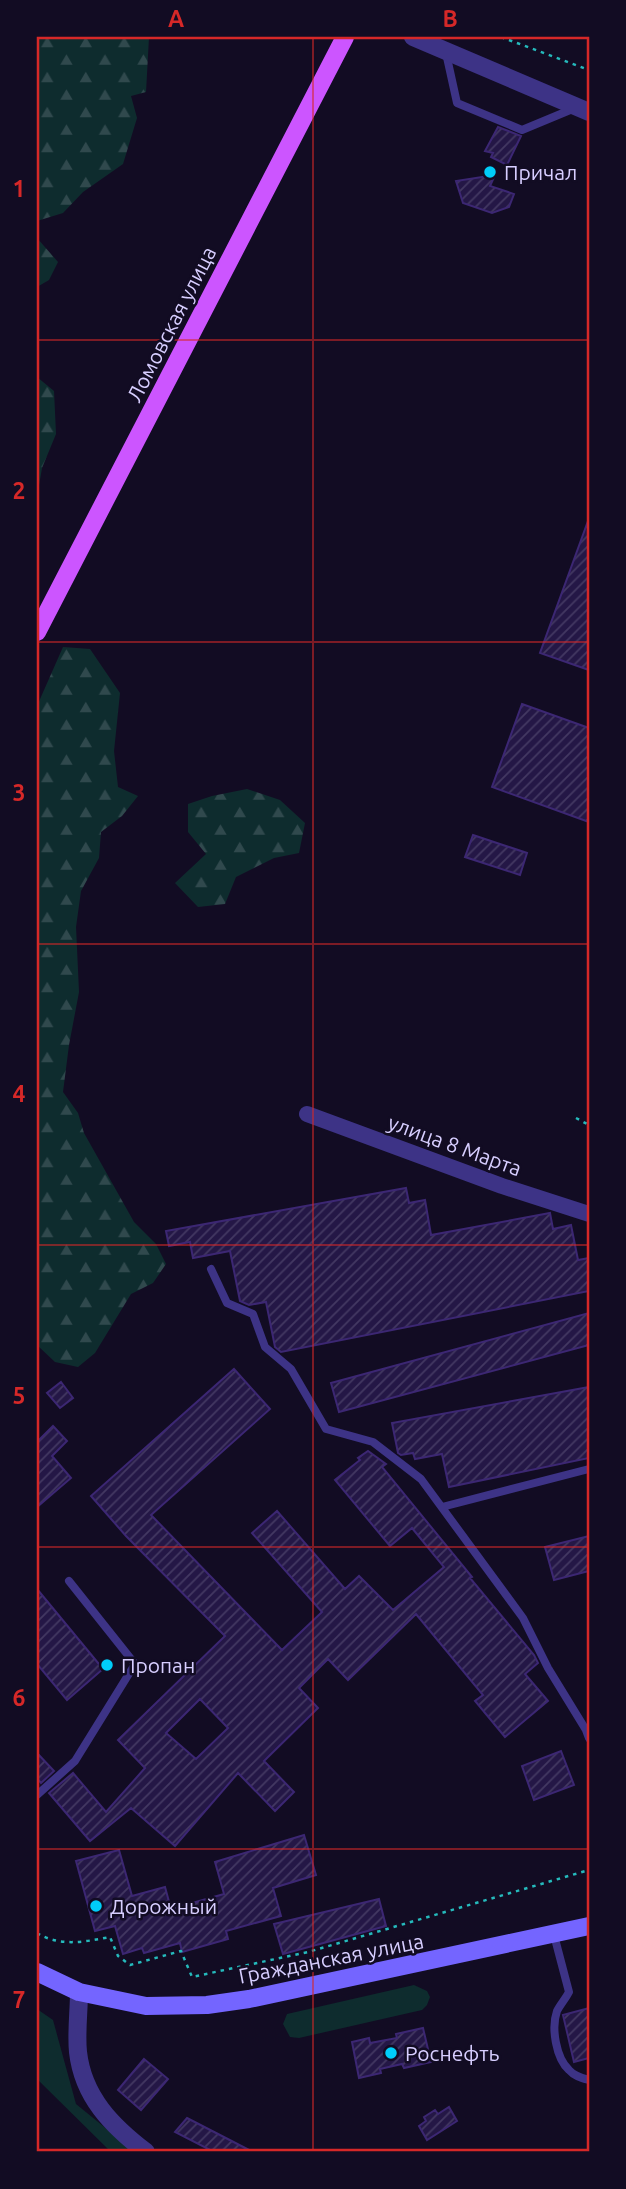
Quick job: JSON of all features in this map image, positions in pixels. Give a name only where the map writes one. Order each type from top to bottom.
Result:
[{"type":"main road","name":"Ломовская улица","points":[[37,632],[345,37]]},
{"type":"main road","name":"Гражданская улица","points":[[37,1972],[79,1992],[146,2006],[206,2005],[248,1999],[589,1926]]},
{"type":"street","points":[[413,37],[583,110]]},
{"type":"street","name":"улица 8 Марта","points":[[307,1114],[502,1186],[589,1214]]},
{"type":"street","points":[[79,1992],[78,2051],[85,2085],[99,2108],[119,2131],[146,2152]]},
{"type":"lane","points":[[445,50],[457,103],[522,130],[583,110]]},
{"type":"lane","points":[[211,1269],[227,1303],[253,1314],[265,1347],[291,1369],[326,1429],[373,1443],[421,1479],[523,1618],[548,1668],[589,1738]]},
{"type":"lane","points":[[442,1507],[589,1469]]},
{"type":"lane","points":[[37,1795],[75,1761],[135,1664],[69,1581]]},
{"type":"lane","points":[[554,1935],[569,1992],[558,2010],[554,2025],[556,2042],[568,2070],[589,2080]]},
{"type":"path","points":[[501,37],[589,70]]},
{"type":"path","points":[[576,1118],[589,1125]]},
{"type":"path","points":[[37,1933],[48,1940],[75,1943],[110,1937],[118,1956],[130,1965],[181,1951],[191,1977],[307,1952],[589,1870]]},
{"type":"green space","points":[[37,37],[149,37],[146,92],[131,96],[137,118],[123,164],[83,192],[63,213],[37,221]]},
{"type":"green space","points":[[37,238],[58,262],[49,280],[37,287]]},
{"type":"green space","points":[[37,377],[54,391],[56,434],[42,468],[37,497]]},
{"type":"green space","points":[[63,647],[90,649],[120,693],[114,751],[118,787],[138,796],[122,816],[101,832],[99,858],[81,891],[76,927],[79,992],[63,1092],[78,1113],[84,1133],[134,1222],[156,1244],[166,1264],[153,1283],[131,1294],[95,1353],[78,1367],[55,1362],[37,1345],[37,706]]},
{"type":"green space","points":[[247,789],[280,800],[305,823],[299,853],[274,858],[236,877],[225,904],[198,907],[175,883],[206,854],[188,832],[188,804]]},
{"type":"green space","points":[[414,1985],[427,1991],[430,1997],[422,2010],[299,2038],[290,2037],[283,2024],[287,2014]]},
{"type":"green space","points":[[37,2009],[53,2020],[76,2104],[135,2152],[111,2152],[37,2079]]},
{"type":"building","points":[[498,127],[521,136],[507,165],[491,157],[493,153],[485,151]]},
{"type":"building","points":[[495,175],[490,186],[514,194],[509,207],[492,213],[463,203],[456,181]]},
{"type":"building","points":[[589,521],[589,670],[540,653]]},
{"type":"building","points":[[522,704],[589,728],[589,822],[492,787]]},
{"type":"building","points":[[473,835],[527,853],[520,875],[465,857]]},
{"type":"building","points":[[406,1188],[409,1203],[425,1200],[431,1235],[550,1213],[553,1229],[571,1225],[578,1260],[589,1258],[589,1291],[281,1352],[275,1347],[266,1302],[249,1305],[240,1301],[230,1251],[193,1258],[190,1242],[169,1246],[166,1231]]},
{"type":"building","points":[[589,1313],[589,1345],[339,1412],[331,1383]]},
{"type":"building","points":[[234,1369],[270,1409],[151,1515],[282,1650],[322,1612],[252,1533],[277,1511],[345,1589],[359,1576],[393,1610],[444,1567],[412,1528],[390,1546],[335,1480],[368,1451],[386,1464],[382,1467],[534,1655],[538,1663],[525,1674],[548,1701],[505,1737],[475,1701],[483,1695],[416,1614],[348,1680],[328,1659],[299,1688],[318,1708],[264,1761],[294,1792],[275,1811],[238,1773],[175,1846],[131,1808],[90,1841],[49,1793],[73,1773],[106,1812],[145,1768],[118,1740],[225,1636],[126,1536],[91,1496]],"holes":[[[200,1699],[228,1728],[196,1759],[166,1733]]]},
{"type":"building","points":[[61,1382],[73,1398],[60,1408],[47,1393]]},
{"type":"building","points":[[589,1387],[589,1458],[449,1487],[442,1454],[415,1459],[413,1453],[398,1453],[392,1423]]},
{"type":"building","points":[[53,1426],[67,1441],[52,1456],[71,1478],[37,1507],[37,1442]]},
{"type":"building","points":[[589,1536],[589,1571],[554,1580],[545,1547]]},
{"type":"building","points":[[37,1589],[103,1669],[67,1700],[37,1664]]},
{"type":"building","points":[[561,1751],[574,1785],[534,1800],[522,1766]]},
{"type":"building","points":[[37,1753],[54,1771],[41,1783],[37,1778]]},
{"type":"building","points":[[304,1835],[316,1875],[273,1888],[281,1916],[226,1931],[228,1939],[182,1952],[180,1943],[144,1953],[142,1948],[123,1954],[115,1926],[95,1931],[76,1861],[119,1850],[132,1896],[165,1887],[171,1909],[224,1894],[215,1862]]},
{"type":"building","points":[[379,1899],[386,1926],[283,1954],[274,1924]]},
{"type":"building","points":[[589,2008],[589,2058],[574,2062],[563,2015]]},
{"type":"building","name":"Роснефть","points":[[423,2028],[431,2062],[404,2068],[402,2064],[359,2078],[352,2042],[369,2038],[370,2043],[397,2038],[396,2034]]},
{"type":"building","points":[[144,2059],[168,2079],[141,2110],[118,2090]]},
{"type":"building","points":[[449,2107],[457,2121],[427,2140],[419,2126],[426,2121],[424,2117],[435,2110],[438,2114]]},
{"type":"building","points":[[187,2118],[253,2152],[214,2152],[175,2132]]},
{"type":"place","name":"Причал","points":[[490,172]]},
{"type":"place","name":"Пропан","points":[[107,1665]]},
{"type":"place","name":"Дорожный","points":[[96,1906]]},
{"type":"place","name":"Роснефть","points":[[391,2053]]}]
